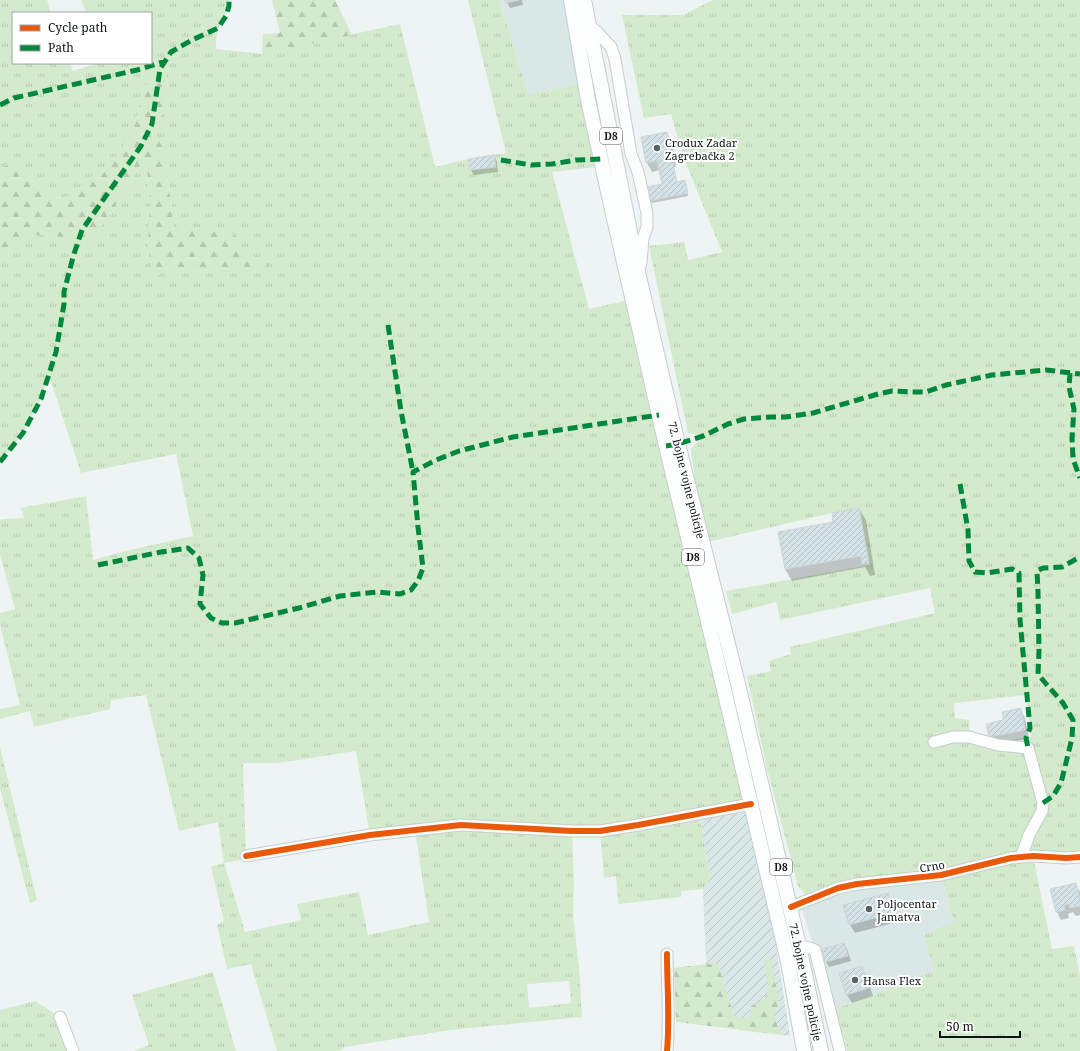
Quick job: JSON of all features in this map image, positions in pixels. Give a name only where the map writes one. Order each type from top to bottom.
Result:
[{"type":"main road","name":"72. bojne vojne policije","points":[[571,0],[588,100],[610,201],[664,438],[788,962],[804,1051]]},
{"type":"main road","name":"72. bojne vojne policije","points":[[584,0],[638,272],[678,444],[738,684],[791,907],[821,1051]]},
{"type":"street","points":[[589,25],[611,47],[615,59],[631,154],[638,172],[647,213],[641,263],[638,272]]},
{"type":"street","points":[[934,742],[953,737],[969,737],[998,745],[1028,748],[1043,803],[1042,811],[1029,835],[1021,857]]},
{"type":"street","points":[[246,856],[370,835],[461,825],[572,831],[600,831],[751,804]]},
{"type":"street","name":"Crno","points":[[791,907],[838,888],[891,880],[941,875],[1011,858],[1032,856],[1066,858],[1080,857]]},
{"type":"street","points":[[800,946],[815,950],[840,1051]]},
{"type":"street","points":[[666,954],[668,1003],[667,1051]]},
{"type":"street","points":[[60,1017],[73,1051]]},
{"type":"shaded area","points":[[499,0],[564,0],[578,84],[528,94]]},
{"type":"shaded area","points":[[745,805],[774,933],[790,1036],[738,1030],[718,964],[706,964],[703,889],[710,879],[699,813]]},
{"type":"shaded area","points":[[941,875],[954,922],[935,971],[833,1010],[800,903],[838,888]]},
{"type":"green space","points":[[0,0],[47,0],[51,12],[12,12],[12,64],[70,64],[73,71],[95,64],[152,64],[152,12],[86,12],[81,0],[229,0],[227,11],[217,32],[216,49],[262,54],[400,24],[435,167],[468,159],[506,153],[468,0],[499,0],[528,94],[578,84],[596,167],[552,172],[589,309],[625,301],[651,417],[745,805],[699,813],[710,879],[703,889],[681,891],[681,897],[618,904],[616,876],[604,878],[600,831],[572,831],[574,885],[573,913],[582,1017],[450,1030],[345,1047],[340,1051],[277,1051],[251,964],[227,969],[217,925],[224,921],[211,867],[224,863],[218,822],[179,831],[146,695],[111,700],[110,709],[34,727],[30,711],[0,719],[0,709],[20,705],[0,625],[0,613],[15,609],[0,555],[0,520],[24,518],[21,508],[86,496],[93,560],[193,536],[176,454],[81,473],[49,375],[41,399],[23,433],[0,462],[0,255],[36,235],[53,234],[62,238],[109,217],[141,164],[147,168],[160,274],[169,266],[197,271],[221,268],[237,272],[264,272],[243,250],[236,236],[189,229],[173,235],[172,208],[162,144],[152,138],[155,121],[165,112],[169,68],[143,88],[135,124],[124,146],[102,175],[80,191],[61,199],[40,190],[29,176],[11,164],[0,168]],"holes":[[[356,751],[370,835],[415,830],[429,922],[368,935],[359,892],[297,904],[301,920],[245,932],[224,863],[246,859],[243,763],[278,763]],[[569,981],[571,1003],[529,1008],[527,984]]]},
{"type":"green space","points":[[272,0],[335,0],[352,35],[262,54],[263,34],[280,33]]},
{"type":"green space","points":[[713,0],[1080,0],[1080,854],[1034,861],[1052,949],[1074,946],[1080,976],[1080,1051],[847,1051],[845,1041],[833,1010],[934,971],[924,935],[954,922],[941,875],[891,880],[811,900],[798,886],[767,769],[747,676],[771,671],[769,661],[791,654],[790,647],[935,613],[930,588],[780,620],[776,602],[732,614],[726,591],[870,565],[859,508],[703,543],[691,449],[702,436],[688,433],[649,246],[684,242],[688,260],[722,252],[683,156],[671,114],[644,118],[622,15],[683,15]],"holes":[[[1026,695],[1031,737],[1000,741],[970,737],[969,720],[955,718],[954,703]]]},
{"type":"green space","points":[[169,68],[165,112],[155,121],[152,138],[162,143],[172,208],[173,235],[189,229],[222,229],[236,236],[243,250],[269,263],[264,272],[237,272],[221,268],[197,271],[169,266],[153,279],[148,246],[150,200],[147,168],[141,164],[109,217],[86,243],[61,238],[53,234],[36,235],[0,255],[0,168],[11,164],[29,176],[40,190],[61,199],[80,191],[102,175],[124,146],[135,124],[143,88]]},
{"type":"green space","points":[[0,747],[37,900],[30,903],[0,788]]},
{"type":"green space","points":[[770,957],[779,1002],[774,1017],[779,1030],[785,1035],[676,1022],[674,968],[718,964],[734,1016],[750,1019],[751,1006],[764,1000],[769,989],[764,959]]},
{"type":"green space","points":[[213,972],[236,1051],[134,1051],[149,1045],[132,995]]},
{"type":"green space","points":[[35,1001],[60,1017],[69,1051],[0,1051],[0,1010]]},
{"type":"building","points":[[505,0],[519,0],[506,3]]},
{"type":"building","name":"Crodux Zadar Zagrebačka 2","points":[[667,132],[672,158],[646,163],[641,137]]},
{"type":"building","points":[[494,155],[496,167],[470,170],[468,159]]},
{"type":"building","points":[[672,158],[677,182],[685,180],[688,193],[650,201],[647,187],[662,184],[657,161]]},
{"type":"building","points":[[859,508],[869,563],[862,564],[861,556],[785,569],[778,532],[833,522],[832,513]]},
{"type":"building","points":[[1021,708],[1025,730],[989,737],[986,724],[1003,720],[1002,712]]},
{"type":"building","points":[[1076,883],[1080,906],[1070,908],[1069,904],[1064,905],[1065,910],[1056,912],[1050,889]]},
{"type":"building","points":[[888,893],[893,913],[849,925],[843,905]]},
{"type":"building","points":[[844,943],[848,956],[825,962],[822,949]]},
{"type":"building","points":[[862,966],[869,988],[846,995],[839,973]]},
{"type":"marked path","points":[[0,462],[23,433],[41,399],[56,352],[64,304],[64,292],[82,230],[141,146],[152,124],[160,69],[171,52],[218,28],[226,16],[229,0]]},
{"type":"marked path","points":[[0,105],[14,98],[137,70],[166,61]]},
{"type":"marked path","points":[[501,160],[531,165],[601,159]]},
{"type":"marked path","points":[[388,325],[401,411],[413,472]]},
{"type":"marked path","points":[[666,446],[678,444],[703,436],[728,424],[744,419],[786,417],[813,413],[892,391],[926,392],[946,385],[992,375],[1046,370],[1080,374]]},
{"type":"marked path","points":[[1070,373],[1069,387],[1074,409],[1072,438],[1073,459],[1080,478]]},
{"type":"marked path","points":[[98,565],[188,548],[199,558],[203,575],[200,604],[211,618],[222,623],[235,623],[299,608],[340,596],[377,592],[400,594],[411,590],[418,581],[423,568],[413,472],[436,460],[459,451],[513,437],[659,415]]},
{"type":"marked path","points":[[960,484],[968,530],[969,561],[975,572],[987,573],[1012,569],[1019,573],[1020,620],[1030,728],[1026,738],[1028,748]]},
{"type":"marked path","points":[[1043,803],[1053,796],[1061,783],[1072,738],[1073,720],[1063,703],[1038,674],[1039,651],[1037,571],[1043,568],[1062,567],[1080,557]]},
{"type":"cycle path","points":[[246,856],[370,835],[461,825],[572,831],[600,831],[751,804]]},
{"type":"cycle path","points":[[791,907],[838,888],[857,884],[941,875],[1011,858],[1033,856],[1066,858],[1080,857]]},
{"type":"cycle path","points":[[667,954],[667,1051]]},
{"type":"place","name":"Crodux Zadar Zagrebačka 2","points":[[657,148]]},
{"type":"place","name":"Poljocentar Jamatva","points":[[869,909]]},
{"type":"place","name":"Hansa Flex","points":[[855,980]]}]
